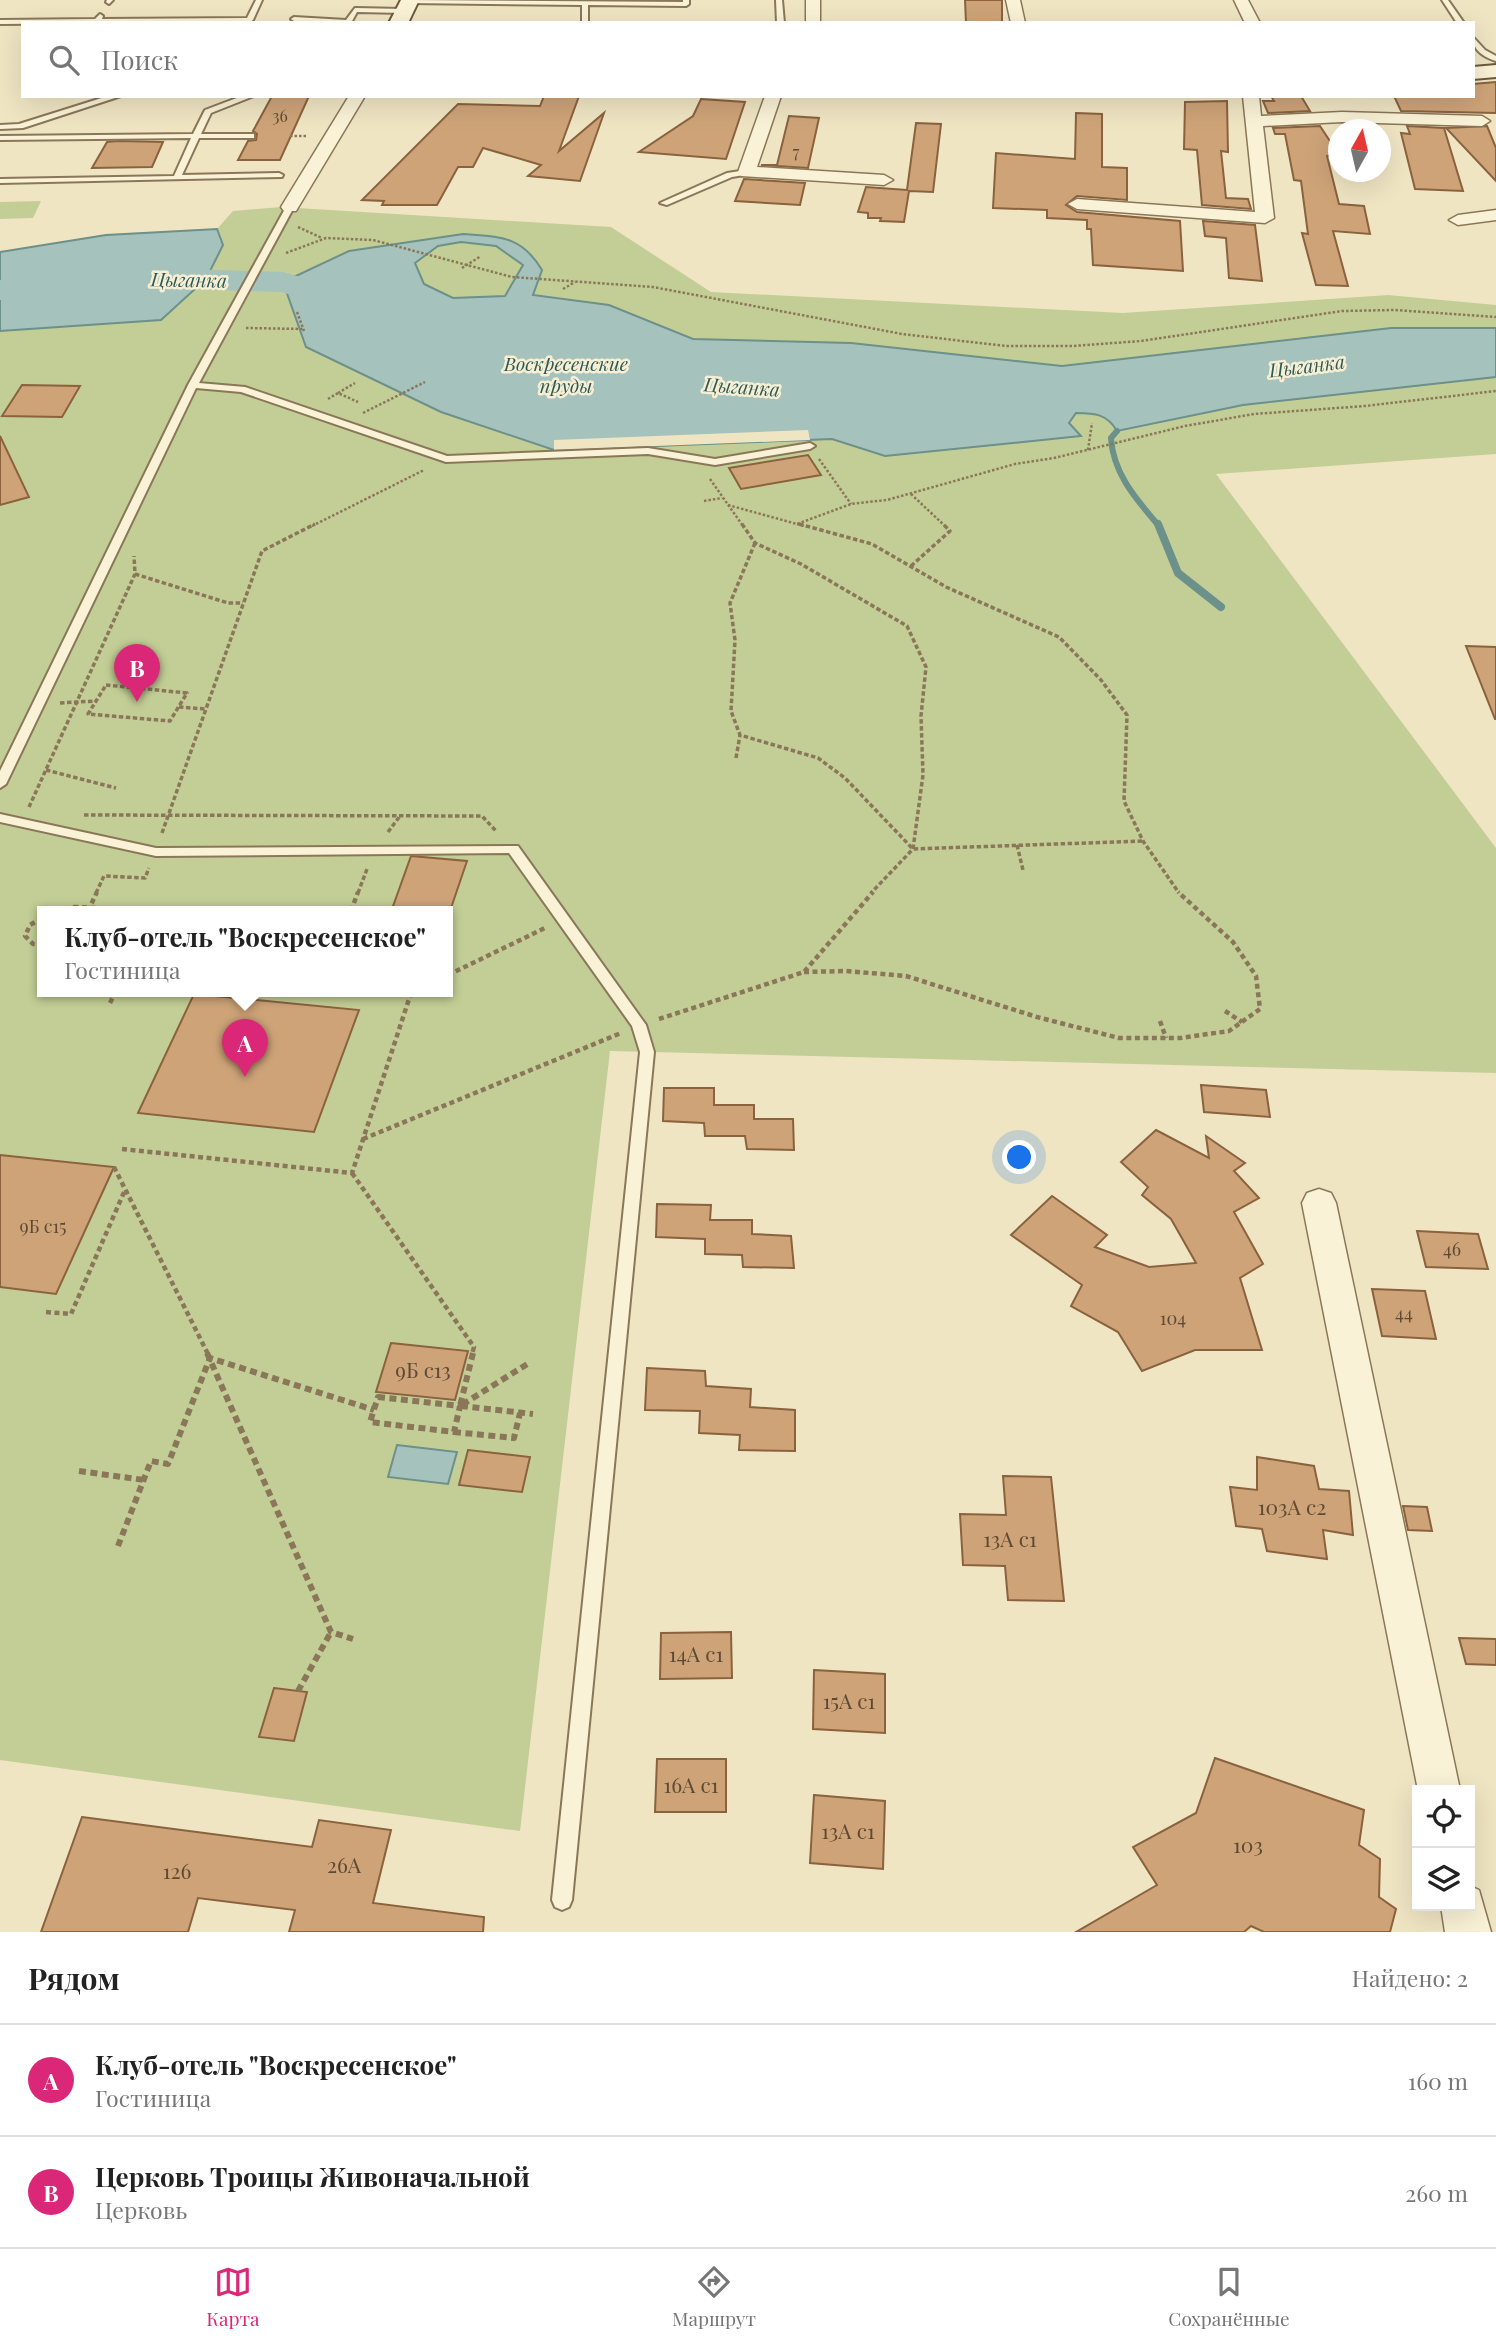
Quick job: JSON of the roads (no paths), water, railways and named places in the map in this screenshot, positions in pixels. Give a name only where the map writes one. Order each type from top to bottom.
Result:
[{"type":"street","points":[[813,0],[813,21]]},
{"type":"street","points":[[1013,0],[1018,21]]},
{"type":"street","points":[[1241,0],[1251,21]]},
{"type":"street","points":[[1475,73],[1496,71]]},
{"type":"street","points":[[290,207],[356,98]]},
{"type":"street","points":[[772,98],[747,172],[884,180]]},
{"type":"street","points":[[1077,204],[1265,218],[1251,98]]},
{"type":"street","points":[[1254,121],[1342,117],[1482,121]]},
{"type":"street","points":[[1458,220],[1496,215]]},
{"type":"street","points":[[1319,1203],[1438,1785]]},
{"type":"street","points":[[1464,1911],[1468,1932]]},
{"type":"lane","points":[[33,21],[250,20],[259,0]]},
{"type":"lane","points":[[349,21],[355,10],[405,9],[453,1],[585,5],[685,4],[686,0]]},
{"type":"lane","points":[[779,0],[781,21]]},
{"type":"lane","points":[[1445,0],[1460,21]]},
{"type":"lane","points":[[584,21],[585,5]]},
{"type":"lane","points":[[294,19],[330,21]]},
{"type":"lane","points":[[0,22],[21,21]]},
{"type":"lane","points":[[1475,42],[1482,52],[1496,59]]},
{"type":"lane","points":[[0,127],[20,126],[111,98]]},
{"type":"lane","points":[[177,178],[208,111],[244,98]]},
{"type":"lane","points":[[0,138],[251,135]]},
{"type":"lane","points":[[664,203],[730,175],[747,172]]},
{"type":"lane","points":[[0,181],[279,175]]},
{"type":"lane","points":[[0,784],[192,385],[290,207]]},
{"type":"lane","points":[[192,385],[242,389],[446,459],[648,451],[715,462],[810,446]]},
{"type":"lane","points":[[0,818],[156,852],[513,849],[639,1026],[647,1052],[562,1900]]},
{"type":"water","points":[[217,229],[223,245],[206,279],[161,320],[0,331],[0,252],[106,235]]},
{"type":"water","name":"Воскресенские пруды","points":[[463,234],[499,237],[526,250],[542,270],[533,295],[609,305],[693,339],[851,343],[1062,366],[1391,328],[1496,328],[1496,377],[1243,405],[1117,431],[1109,421],[1100,416],[1076,413],[1069,423],[1081,436],[885,456],[832,439],[554,450],[441,412],[306,347],[283,282],[349,251]],"holes":[[[461,242],[496,246],[523,265],[505,296],[453,298],[424,284],[415,263],[438,246]]]},
{"type":"water","points":[[397,1445],[457,1452],[448,1484],[388,1477]]},
{"type":"waterway","name":"Цыганка","points":[[0,290],[155,278],[283,282],[351,302]]},
{"type":"waterway","points":[[1117,431],[1111,438],[1121,475],[1159,526]]},
{"type":"waterway","points":[[1159,526],[1178,573],[1221,607]]},
{"type":"place","name":"Церковь Троицы Живоначальной","points":[[137,702]]},
{"type":"place","name":"Клуб-отель \"Воскресенское\"","points":[[245,1077]]}]
